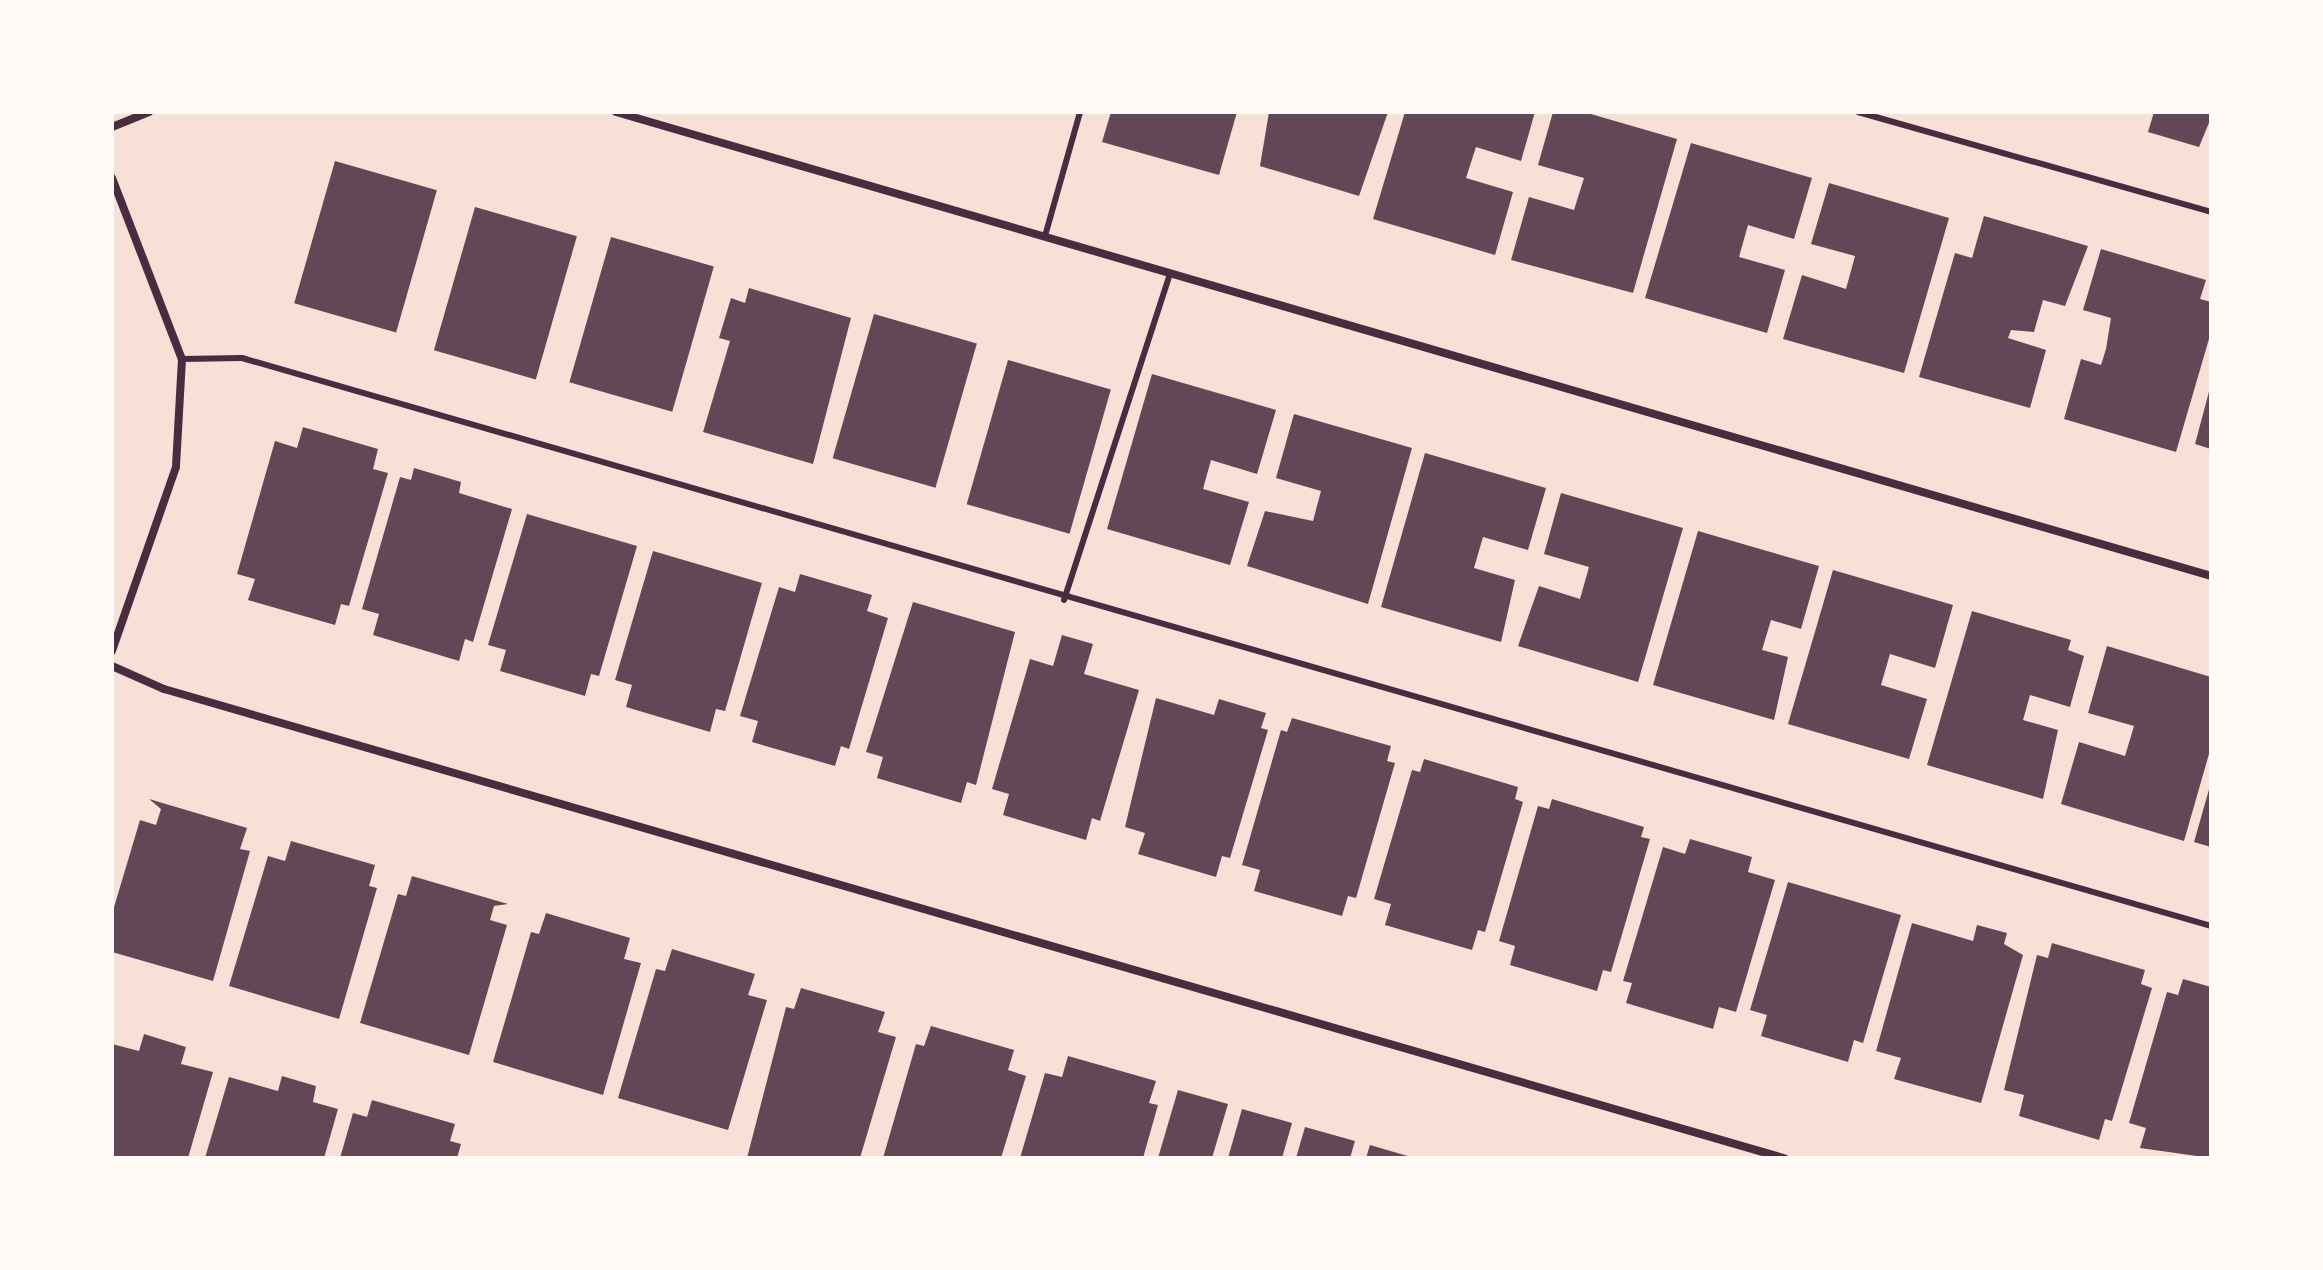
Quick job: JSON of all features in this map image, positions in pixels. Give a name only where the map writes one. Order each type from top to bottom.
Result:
[{"type":"street","points":[[112,127],[149,112]]},
{"type":"street","points":[[616,112],[2211,576]]},
{"type":"street","points":[[112,178],[182,359],[176,467],[112,651]]},
{"type":"street","points":[[112,666],[164,689],[1784,1158]]},
{"type":"lane","points":[[1045,236],[1080,112]]},
{"type":"lane","points":[[1858,112],[2211,212]]},
{"type":"lane","points":[[1064,600],[1170,273]]},
{"type":"lane","points":[[182,359],[242,358],[1064,600],[2211,926]]},
{"type":"building","points":[[1111,112],[1237,112],[1219,175],[1102,142]]},
{"type":"building","points":[[1269,112],[1388,112],[1359,196],[1260,166]]},
{"type":"building","points":[[1405,112],[1535,112],[1521,161],[1476,147],[1466,178],[1513,192],[1495,255],[1373,219]]},
{"type":"building","points":[[1553,112],[1584,112],[1677,139],[1633,293],[1511,260],[1529,197],[1574,210],[1584,178],[1538,165]]},
{"type":"building","points":[[2154,112],[2211,112],[2211,118],[2199,147],[2148,132]]},
{"type":"building","points":[[1691,143],[1812,178],[1794,239],[1748,225],[1739,257],[1785,270],[1767,333],[1645,298]]},
{"type":"building","points":[[335,161],[437,190],[396,332],[294,303]]},
{"type":"building","points":[[1829,183],[1949,218],[1904,373],[1783,339],[1802,275],[1846,289],[1855,256],[1811,244]]},
{"type":"building","points":[[475,207],[577,236],[536,379],[434,350]]},
{"type":"building","points":[[1984,216],[2088,246],[2065,306],[2043,300],[2034,332],[2011,330],[2008,338],[2046,350],[2030,408],[1919,377],[1955,253],[1972,258]]},
{"type":"building","points":[[611,237],[714,266],[672,412],[569,382]]},
{"type":"building","points":[[2101,249],[2206,280],[2200,299],[2211,302],[2211,332],[2176,452],[2064,419],[2081,359],[2101,365],[2106,349],[2111,318],[2083,310]]},
{"type":"building","points":[[749,288],[851,318],[813,464],[703,432],[730,341],[719,338],[731,298],[745,303]]},
{"type":"building","points":[[874,314],[977,343],[936,488],[833,458]]},
{"type":"building","points":[[1008,360],[1111,389],[1070,534],[967,504]]},
{"type":"building","points":[[1152,374],[1276,410],[1257,474],[1211,460],[1203,489],[1249,502],[1230,565],[1107,529]]},
{"type":"building","points":[[2211,388],[2211,449],[2195,444]]},
{"type":"building","points":[[1294,414],[1412,448],[1368,604],[1247,566],[1265,511],[1313,521],[1321,491],[1276,478]]},
{"type":"building","points":[[303,427],[378,449],[373,469],[388,473],[349,606],[341,604],[335,625],[248,600],[255,579],[237,574],[275,441],[297,448]]},
{"type":"building","points":[[1425,453],[1546,488],[1528,550],[1483,537],[1474,568],[1515,580],[1501,642],[1381,607]]},
{"type":"building","points":[[414,468],[461,482],[459,493],[512,509],[473,642],[465,639],[459,661],[373,635],[379,614],[362,609],[400,477],[411,480]]},
{"type":"building","points":[[1561,493],[1683,528],[1638,682],[1518,646],[1539,586],[1580,599],[1589,567],[1544,554]]},
{"type":"building","points":[[527,514],[637,546],[599,676],[591,674],[585,696],[500,671],[506,650],[488,645]]},
{"type":"building","points":[[1698,531],[1819,566],[1801,629],[1771,620],[1762,650],[1788,657],[1774,720],[1653,685]]},
{"type":"building","points":[[653,551],[762,583],[725,711],[716,709],[710,732],[626,707],[632,685],[615,680]]},
{"type":"building","points":[[1833,570],[1953,605],[1935,668],[1890,654],[1881,685],[1927,699],[1909,759],[1788,724]]},
{"type":"building","points":[[800,574],[872,595],[867,611],[888,618],[849,749],[841,746],[835,766],[752,742],[758,721],[740,716],[779,587],[795,592]]},
{"type":"building","points":[[913,602],[1015,632],[976,785],[967,782],[961,803],[877,778],[883,757],[866,752]]},
{"type":"building","points":[[1972,611],[2071,640],[2068,650],[2084,656],[2070,707],[2030,695],[2023,720],[2058,730],[2043,799],[1927,765]]},
{"type":"building","points":[[1062,635],[1093,644],[1084,674],[1139,690],[1100,821],[1092,818],[1086,840],[1003,815],[1009,794],[992,789],[1030,659],[1053,666]]},
{"type":"building","points":[[2107,646],[2211,677],[2211,747],[2184,841],[2061,804],[2079,742],[2125,756],[2134,726],[2088,713]]},
{"type":"building","points":[[1156,698],[1214,715],[1219,699],[1266,713],[1261,728],[1268,730],[1230,858],[1222,856],[1216,877],[1138,854],[1145,833],[1125,827]]},
{"type":"building","points":[[1292,718],[1391,746],[1387,761],[1395,763],[1356,898],[1348,896],[1342,916],[1254,891],[1260,870],[1242,865],[1281,730],[1287,732]]},
{"type":"building","points":[[1424,759],[1518,787],[1515,799],[1523,802],[1485,932],[1478,930],[1472,950],[1385,925],[1391,904],[1374,899],[1412,770],[1420,772]]},
{"type":"building","points":[[2211,786],[2211,847],[2194,842]]},
{"type":"building","points":[[149,799],[247,828],[240,849],[250,851],[213,981],[112,952],[112,914],[140,820],[156,825],[161,809]]},
{"type":"building","points":[[1552,799],[1644,827],[1641,837],[1650,839],[1611,972],[1603,970],[1597,991],[1510,965],[1515,946],[1499,941],[1538,806],[1549,809]]},
{"type":"building","points":[[1690,839],[1752,857],[1748,872],[1775,880],[1736,1012],[1719,1007],[1713,1029],[1626,1003],[1632,983],[1623,981],[1663,847],[1685,854]]},
{"type":"building","points":[[291,841],[375,865],[369,886],[377,888],[339,1019],[229,986],[268,856],[285,861]]},
{"type":"building","points":[[412,876],[508,904],[494,906],[490,920],[507,925],[469,1055],[360,1023],[398,894],[406,896]]},
{"type":"building","points":[[1788,882],[1901,915],[1863,1043],[1854,1040],[1848,1062],[1761,1036],[1767,1015],[1750,1010]]},
{"type":"building","points":[[546,913],[630,938],[624,959],[641,963],[603,1095],[493,1062],[531,932],[539,934]]},
{"type":"building","points":[[1912,923],[1973,941],[1977,925],[2007,933],[2004,944],[2023,955],[1981,1103],[1894,1079],[1901,1058],[1876,1051]]},
{"type":"building","points":[[2052,943],[2145,970],[2141,984],[2152,988],[2112,1121],[2105,1119],[2099,1140],[2019,1116],[2024,1095],[2004,1090],[2037,955],[2048,958]]},
{"type":"building","points":[[672,949],[755,974],[748,995],[767,1000],[728,1130],[618,1098],[656,969],[665,971]]},
{"type":"building","points":[[2183,979],[2211,987],[2211,1158],[2140,1148],[2146,1128],[2129,1123],[2167,992],[2178,995]]},
{"type":"building","points":[[801,988],[885,1012],[878,1032],[896,1037],[860,1158],[747,1158],[786,1007],[794,1009]]},
{"type":"building","points":[[931,1026],[1014,1050],[1008,1070],[1026,1076],[1001,1158],[883,1158],[916,1044],[924,1046]]},
{"type":"building","points":[[144,1034],[186,1047],[181,1064],[213,1072],[188,1158],[112,1158],[112,1044],[139,1051]]},
{"type":"building","points":[[1068,1056],[1156,1081],[1149,1103],[1158,1105],[1143,1158],[1020,1158],[1045,1073],[1062,1077]]},
{"type":"building","points":[[282,1076],[316,1086],[313,1102],[338,1109],[324,1158],[205,1158],[229,1077],[278,1091]]},
{"type":"building","points":[[1178,1090],[1228,1104],[1212,1158],[1158,1158]]},
{"type":"building","points":[[372,1100],[455,1124],[450,1141],[461,1144],[457,1158],[340,1158],[353,1113],[367,1117]]},
{"type":"building","points":[[1242,1109],[1292,1123],[1282,1158],[1228,1158]]},
{"type":"building","points":[[1305,1127],[1355,1141],[1350,1158],[1296,1158]]},
{"type":"building","points":[[1370,1145],[1411,1157],[1366,1158]]}]
